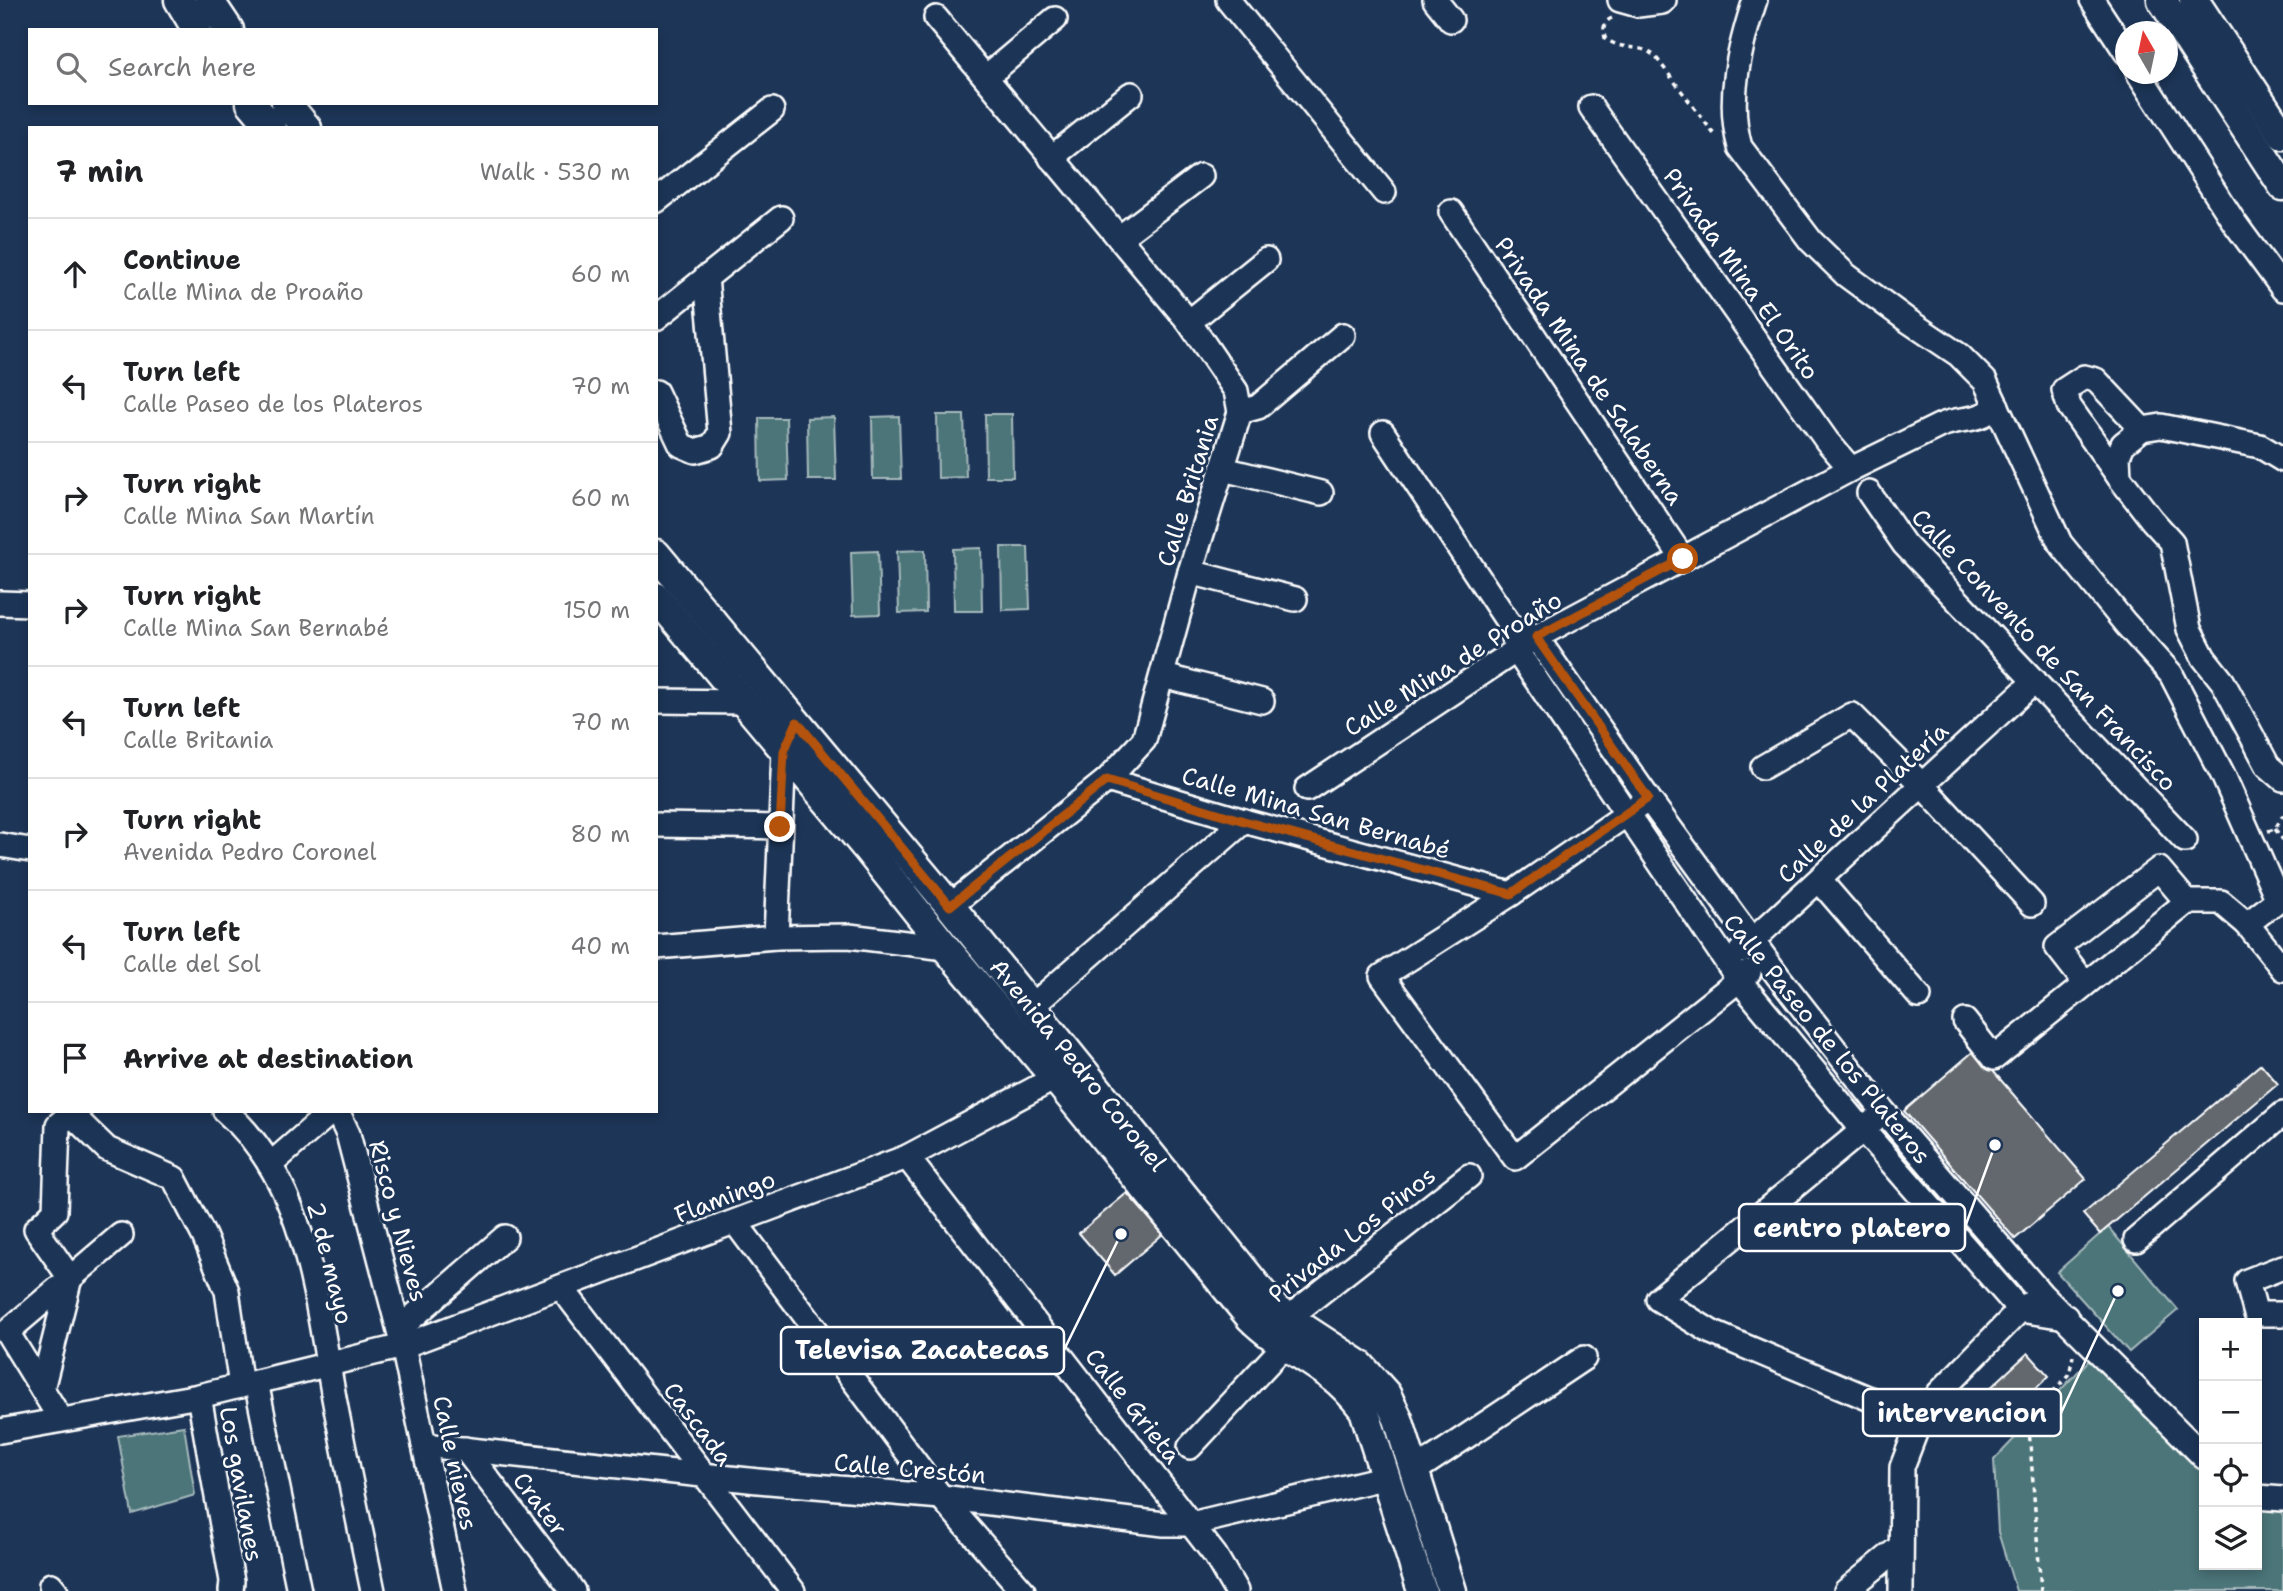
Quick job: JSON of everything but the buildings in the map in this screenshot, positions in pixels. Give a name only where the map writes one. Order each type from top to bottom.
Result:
[{"type":"main road","points":[[179,0],[196,28]]},
{"type":"main road","points":[[209,0],[228,28]]},
{"type":"main road","points":[[2162,0],[2283,186]]},
{"type":"main road","points":[[2194,0],[2283,135]]},
{"type":"main road","points":[[253,105],[270,126]]},
{"type":"main road","points":[[288,105],[305,126]]},
{"type":"main road","name":"Avenida Pedro Coronel","points":[[658,556],[1031,1007],[1151,1176]]},
{"type":"main road","name":"Avenida Pedro Coronel","points":[[660,608],[744,702],[1055,1078],[1276,1310],[1280,1333],[1340,1350],[1374,1378],[1386,1394],[1398,1419],[1400,1474],[1422,1591]]},
{"type":"main road","name":"Avenida Pedro Coronel","points":[[1400,1474],[1452,1591]]},
{"type":"street","points":[[1228,0],[1384,192]]},
{"type":"street","points":[[1435,0],[1451,20]]},
{"type":"street","points":[[1620,9],[1664,0]]},
{"type":"street","points":[[1755,0],[1745,30],[1737,72],[1734,113],[1740,147],[1811,242],[1846,275],[1958,355],[1985,381],[2060,543],[2125,623],[2171,674],[2222,775],[2278,900],[2248,924]]},
{"type":"street","points":[[2092,0],[2115,35]]},
{"type":"street","name":"Calle Britania","points":[[936,18],[1189,322],[1236,391],[1240,412],[1190,572],[1144,740],[1107,780],[950,906]]},
{"type":"street","points":[[986,77],[1055,19]]},
{"type":"street","points":[[2145,84],[2234,222],[2283,289]]},
{"type":"street","points":[[1051,158],[1131,94]]},
{"type":"street","name":"Privada Mina El Orito","points":[[1591,107],[1826,441],[1851,469]]},
{"type":"street","points":[[658,199],[772,110]]},
{"type":"street","points":[[1119,238],[1201,176]]},
{"type":"street","name":"Privada Mina de Salaberna","points":[[1451,212],[1683,559]]},
{"type":"street","points":[[658,316],[781,218]]},
{"type":"street","points":[[1189,322],[1266,260]]},
{"type":"street","points":[[658,395],[681,445],[695,451],[712,446],[720,433],[706,277]]},
{"type":"street","points":[[1240,412],[1258,407],[1343,335]]},
{"type":"street","points":[[2283,460],[2260,446],[2151,427],[2096,380],[2084,377],[2064,390],[2069,406],[2119,478],[2151,520],[2172,542],[2189,629],[2204,658],[2222,682],[2268,766],[2283,779]]},
{"type":"street","name":"Calle Mina de Proaño","points":[[1307,789],[1536,637],[1851,469],[1939,425],[1951,420],[1973,420],[1986,415],[1997,406]]},
{"type":"street","points":[[2119,478],[2118,456],[2123,444],[2151,427]]},
{"type":"street","points":[[1383,433],[1510,625],[1516,650]]},
{"type":"street","points":[[1223,468],[1321,493]]},
{"type":"street","name":"Calle Convento de San Francisco","points":[[1869,493],[1904,544],[2185,840]]},
{"type":"street","points":[[1190,572],[1295,599]]},
{"type":"street","points":[[0,583],[16,604]]},
{"type":"street","points":[[1510,625],[1536,637]]},
{"type":"street","name":"Calle Paseo de los Plateros","points":[[1536,637],[1648,798],[1759,950],[1884,1112],[2042,1295],[2199,1452]]},
{"type":"street","name":"Calle Paseo de los Plateros","points":[[1516,650],[1733,971],[1863,1130],[2020,1310]]},
{"type":"street","points":[[1163,676],[1262,701]]},
{"type":"street","name":"Calle de la Platería","points":[[1511,894],[1382,976],[1515,1158],[1759,950],[1820,881],[1920,784],[2035,681]]},
{"type":"street","points":[[658,701],[744,702]]},
{"type":"street","points":[[1763,766],[1852,715],[2032,905]]},
{"type":"street","points":[[776,937],[784,751],[797,722]]},
{"type":"street","name":"Calle Mina San Bernabé","points":[[1107,780],[1244,821],[1511,894]]},
{"type":"street","points":[[1511,894],[1648,798]]},
{"type":"street","points":[[1031,1007],[1244,821]]},
{"type":"street","points":[[658,825],[780,827]]},
{"type":"street","points":[[0,845],[28,850]]},
{"type":"street","points":[[2085,983],[2057,947],[2159,869],[2187,902]]},
{"type":"street","points":[[1820,881],[1919,996]]},
{"type":"street","points":[[1965,1021],[1994,1058],[2187,902],[2221,902],[2248,924],[2283,969]]},
{"type":"street","points":[[658,947],[776,937],[849,936],[946,948]]},
{"type":"street","name":"Flamingo","points":[[0,1431],[199,1396],[328,1365],[401,1338],[561,1287],[907,1157],[1055,1078]]},
{"type":"street","points":[[1884,1112],[1658,1299],[1711,1332],[1920,1420]]},
{"type":"street","points":[[41,1389],[70,1278],[36,1229],[55,1211],[58,1125],[71,1113]]},
{"type":"street","points":[[73,1113],[107,1149],[174,1178],[204,1236],[227,1291],[299,1591]]},
{"type":"street","name":"2 de mayo","points":[[227,1113],[260,1149],[295,1216],[310,1275],[373,1591]]},
{"type":"street","points":[[270,1165],[333,1113]]},
{"type":"street","name":"Risco y Nieves","points":[[336,1113],[348,1134],[401,1338]]},
{"type":"street","points":[[2136,1240],[2283,1114]]},
{"type":"street","name":"Calle Grieta","points":[[907,1157],[1215,1555],[1236,1591]]},
{"type":"street","name":"Privada Los Pinos","points":[[1190,1447],[1280,1333],[1469,1177]]},
{"type":"street","points":[[735,1222],[941,1497],[1023,1591]]},
{"type":"street","points":[[61,1420],[7,1332],[121,1236]]},
{"type":"street","points":[[401,1338],[505,1237]]},
{"type":"street","points":[[2283,1267],[2247,1282],[2256,1314],[2283,1314]]},
{"type":"street","name":"Cascada","points":[[561,1287],[793,1591]]},
{"type":"street","points":[[1901,1591],[1902,1467],[1920,1420],[1938,1394],[2020,1310],[2042,1295]]},
{"type":"street","points":[[2020,1310],[2072,1324]]},
{"type":"street","name":"Calle nieves","points":[[401,1338],[454,1591]]},
{"type":"street","points":[[1400,1474],[1584,1358]]},
{"type":"street","name":"Los gavilanes","points":[[199,1396],[234,1588]]},
{"type":"street","name":"Calle Crestón","points":[[424,1445],[941,1497],[1164,1524],[1191,1524],[1400,1474]]},
{"type":"street","name":"Crater","points":[[465,1449],[573,1591]]},
{"type":"street","points":[[2262,1497],[2283,1499]]},
{"type":"street","points":[[1846,1591],[1900,1547]]},
{"type":"path","points":[[1620,9],[1607,20],[1603,29],[1605,38],[1619,47],[1646,49],[1655,56],[1716,136],[1736,133]]},
{"type":"path","points":[[2275,829],[2283,840]]},
{"type":"path","points":[[2041,1591],[2028,1415],[2069,1375],[2072,1324]]},
{"type":"green space","points":[[985,414],[1012,414],[1013,477],[986,477]]},
{"type":"green space","points":[[937,415],[964,415],[966,477],[938,478]]},
{"type":"green space","points":[[899,416],[901,479],[873,479],[872,417]]},
{"type":"green space","points":[[834,417],[836,480],[808,480],[807,418]]},
{"type":"green space","points":[[759,418],[786,418],[788,480],[760,481]]},
{"type":"green space","points":[[1001,547],[1028,547],[1030,609],[1002,610]]},
{"type":"green space","points":[[981,548],[982,611],[954,611],[953,549]]},
{"type":"green space","points":[[925,550],[926,612],[899,613],[897,551]]},
{"type":"green space","points":[[878,551],[880,614],[853,615],[851,552]]},
{"type":"green space","points":[[2108,1227],[2178,1310],[2129,1352],[2057,1272]]},
{"type":"green space","points":[[2093,1356],[2199,1461],[2199,1570],[2262,1570],[2262,1504],[2283,1506],[2283,1591],[2016,1591],[1998,1532],[1994,1460]]},
{"type":"green space","points":[[184,1426],[195,1495],[132,1514],[118,1436]]},
{"type":"place","name":"centro platero","points":[[1995,1145]]},
{"type":"place","name":"Televisa Zacatecas","points":[[1121,1234]]},
{"type":"place","name":"intervencion","points":[[2118,1291]]},
{"type":"route","points":[[780,827],[784,751],[797,722],[950,906],[1107,780],[1244,821],[1511,894],[1648,798],[1536,637],[1683,559]]}]
